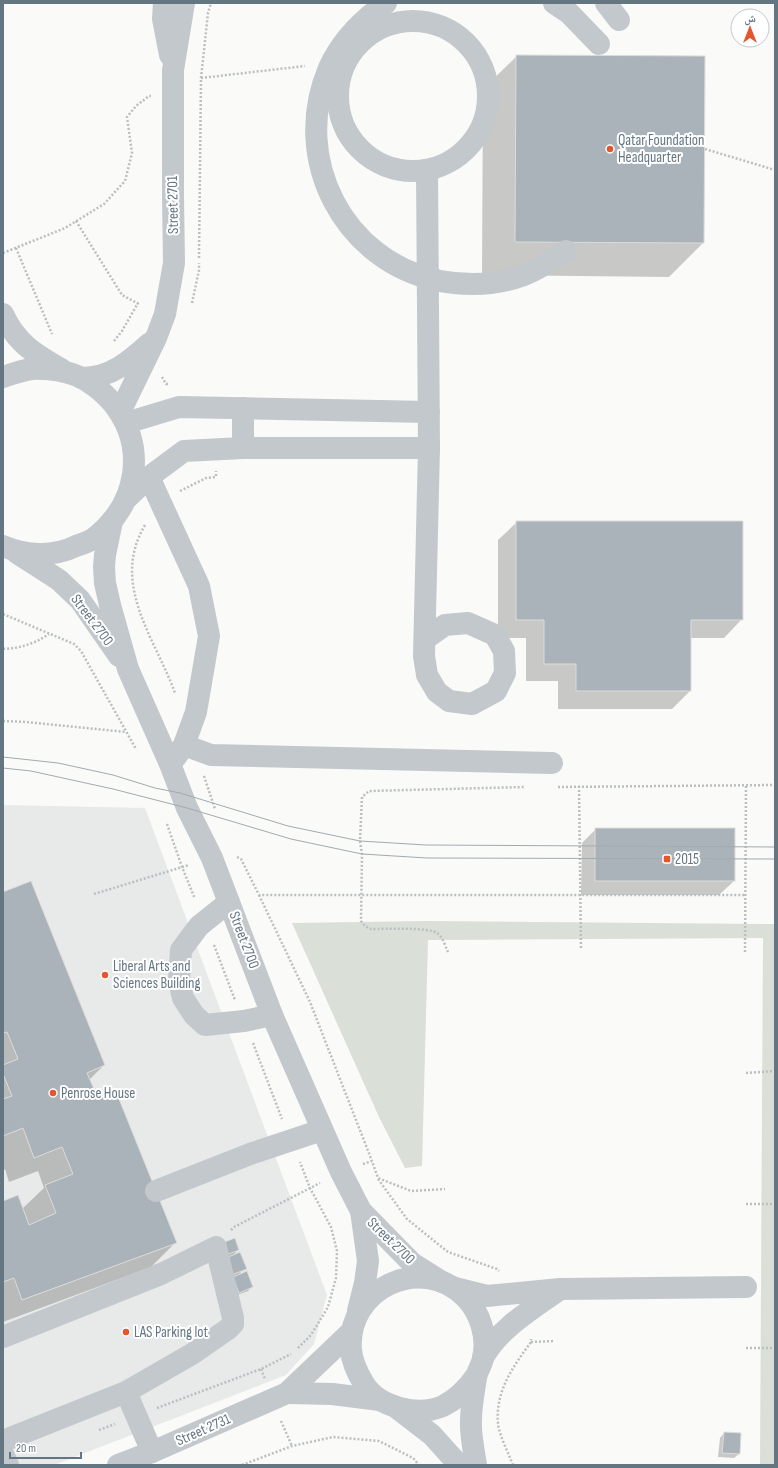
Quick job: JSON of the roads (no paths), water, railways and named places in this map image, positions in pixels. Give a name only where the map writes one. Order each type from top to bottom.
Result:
[{"type":"street","name":"Street 2701","points":[[123,417],[165,314],[174,263],[174,95],[173,70],[163,19],[164,3]]},
{"type":"street","name":"Street 2701","points":[[173,70],[184,3]]},
{"type":"street","points":[[386,3],[372,12],[355,29],[341,48],[337,66],[338,103],[342,121],[349,137],[361,151],[375,162],[397,170],[409,172],[427,170],[441,166],[454,160],[474,141],[482,129],[487,112],[489,96],[487,79],[483,68],[472,49],[460,37],[446,28],[435,24],[413,21],[395,23],[378,29],[363,39],[337,66],[321,90],[317,113],[316,137],[319,161],[325,184],[335,206],[349,226],[365,244],[384,258],[406,270],[428,279],[452,283],[476,284],[500,281],[529,272],[545,265],[566,251]]},
{"type":"street","points":[[554,3],[569,13],[599,44]]},
{"type":"street","points":[[606,3],[619,20]]},
{"type":"street","points":[[425,639],[430,448],[427,170]]},
{"type":"street","points":[[3,314],[11,331],[21,342],[36,354],[103,392],[123,417],[133,447],[134,473],[127,498]]},
{"type":"street","name":"Street 2701","points":[[3,377],[32,369],[101,377],[111,373],[131,360],[156,338]]},
{"type":"street","points":[[123,417],[179,407],[429,412]]},
{"type":"street","points":[[243,408],[243,448]]},
{"type":"street","points":[[7,548],[39,554],[67,551],[92,540],[112,521],[127,498],[149,477],[184,451],[243,448],[430,448]]},
{"type":"street","points":[[149,477],[199,586],[209,636],[189,747],[170,764]]},
{"type":"street","name":"Street 2700","points":[[112,521],[104,567],[105,583],[128,669],[170,764],[185,803],[212,858],[272,1015],[322,1130],[361,1212],[412,1263],[448,1285]]},
{"type":"street","name":"Street 2700","points":[[7,548],[59,580],[80,600],[128,669]]},
{"type":"street","points":[[189,747],[211,755],[552,763]]},
{"type":"street","points":[[230,902],[199,926],[181,950],[179,981],[183,998],[194,1015],[206,1025],[272,1015]]},
{"type":"street","points":[[156,1191],[243,1156],[322,1130]]},
{"type":"street","name":"Street 2700","points":[[353,1326],[365,1283],[368,1261],[361,1212]]},
{"type":"street","points":[[3,1337],[161,1274],[216,1247],[233,1318],[233,1324],[192,1354],[126,1392],[3,1441]]},
{"type":"street","points":[[459,1465],[432,1435],[366,1387],[356,1370],[351,1351],[353,1326],[365,1302],[381,1288],[400,1280],[421,1277],[487,1296],[560,1289],[746,1287]]},
{"type":"street","points":[[448,1285],[466,1297],[478,1315],[484,1336],[471,1421],[476,1465]]},
{"type":"street","points":[[388,1404],[419,1411],[442,1406],[462,1394],[480,1367],[488,1349],[501,1334],[560,1289]]},
{"type":"street","name":"Street 2731","points":[[118,1465],[152,1452],[287,1393],[353,1326]]},
{"type":"street","points":[[126,1392],[152,1452]]},
{"type":"street","name":"Street 2731","points":[[287,1393],[332,1394],[388,1404]]},
{"type":"street","points":[[3,1454],[8,1465]]},
{"type":"tram line","points":[[3,757],[58,763],[113,775],[155,788],[180,793],[288,826],[360,841],[426,845],[775,847]]},
{"type":"tram line","points":[[3,768],[31,771],[113,789],[187,808],[291,839],[362,854],[427,858],[775,859]]},
{"type":"place","name":"Qatar Foundation Headquarter","points":[[610,149]]},
{"type":"place","name":"2015","points":[[667,859]]},
{"type":"place","name":"Liberal Arts and Sciences Building","points":[[105,975]]},
{"type":"place","name":"Penrose House","points":[[53,1093]]},
{"type":"place","name":"LAS Parking lot","points":[[126,1332]]}]
